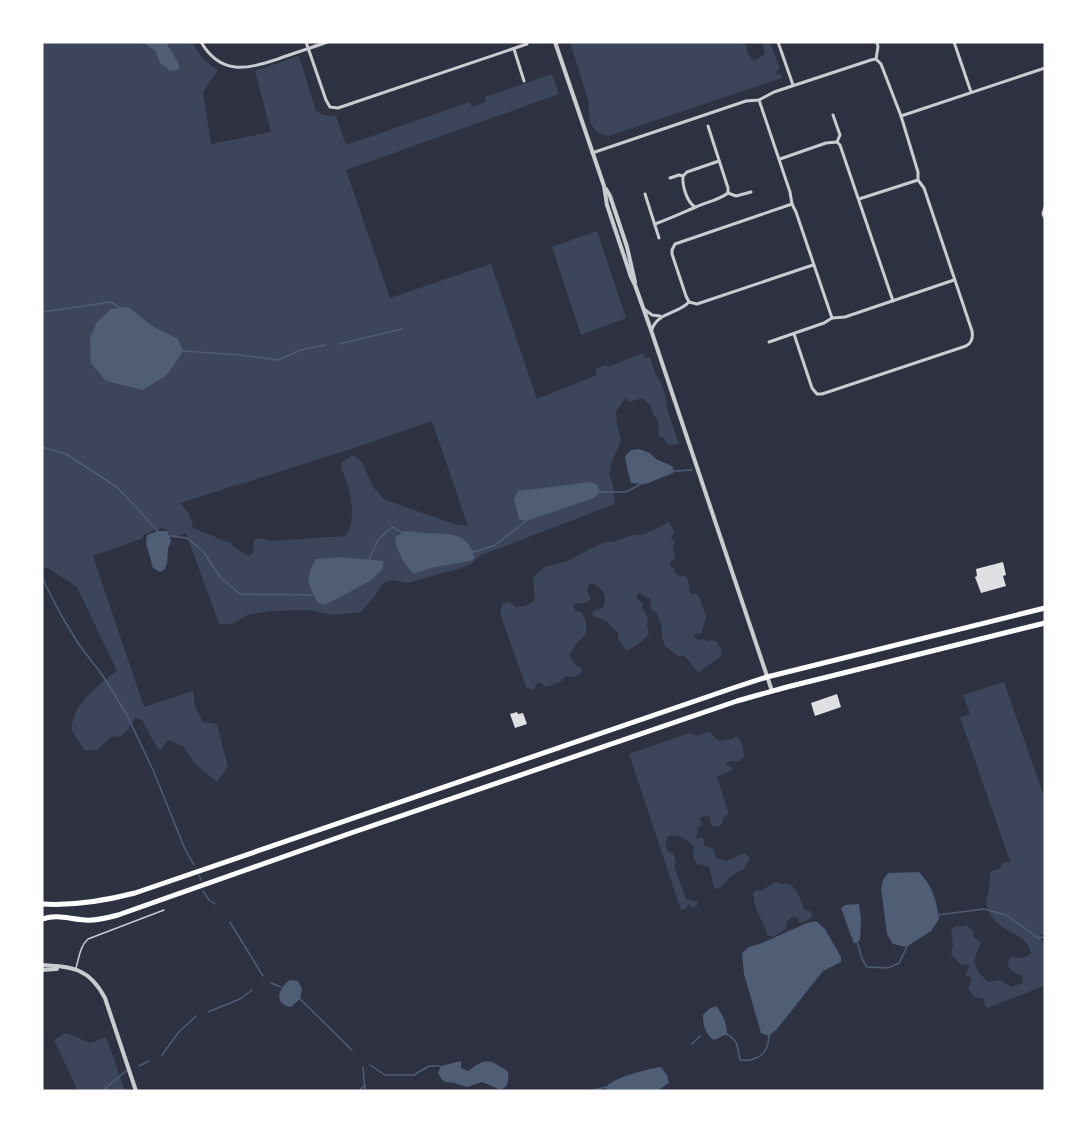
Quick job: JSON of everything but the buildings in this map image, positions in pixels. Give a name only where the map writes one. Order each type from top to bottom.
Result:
[{"type":"highway","points":[[42,904],[94,902],[135,893],[767,677],[1045,608]]},
{"type":"highway","points":[[42,919],[54,916],[95,920],[118,915],[737,701],[1045,623]]},
{"type":"street","points":[[201,42],[217,60],[228,66],[241,68],[256,66],[327,42]]},
{"type":"street","points":[[306,42],[326,100],[330,106],[338,108],[526,44]]},
{"type":"street","points":[[555,42],[592,153],[610,196],[627,247],[635,276],[635,285],[772,692]]},
{"type":"street","points":[[778,42],[793,85]]},
{"type":"street","points":[[876,59],[877,42]]},
{"type":"street","points":[[954,42],[970,92]]},
{"type":"street","points":[[514,49],[524,81]]},
{"type":"street","points":[[592,153],[746,102],[759,100],[793,85],[876,59]]},
{"type":"street","points":[[794,334],[812,388],[817,394],[966,346],[973,336],[924,188],[918,180],[918,172],[885,70],[876,59]]},
{"type":"street","points":[[901,116],[1045,68]]},
{"type":"street","points":[[759,100],[832,318]]},
{"type":"street","points":[[833,115],[840,135],[837,142]]},
{"type":"street","points":[[708,126],[728,193]]},
{"type":"street","points":[[780,159],[826,143],[837,142]]},
{"type":"street","points":[[837,142],[842,148],[893,301]]},
{"type":"street","points":[[695,207],[690,203],[683,184],[683,176],[687,172],[719,161]]},
{"type":"street","points":[[670,178],[683,176]]},
{"type":"street","points":[[859,199],[918,180]]},
{"type":"street","points":[[728,193],[736,196],[751,192]]},
{"type":"street","points":[[655,224],[728,193]]},
{"type":"street","points":[[645,194],[659,238]]},
{"type":"street","points":[[792,204],[675,244],[672,254],[686,296],[689,302],[697,304],[814,265]]},
{"type":"street","points":[[1045,207],[1043,213],[1045,218]]},
{"type":"street","points":[[769,342],[824,323],[832,318],[845,317],[954,280]]},
{"type":"street","points":[[651,330],[654,322],[661,316],[682,309],[689,302]]},
{"type":"street","points":[[643,308],[652,315],[661,316]]},
{"type":"street","points":[[42,968],[76,969],[93,980],[105,998],[136,1091]]},
{"type":"lane","points":[[76,969],[84,943],[88,939],[164,910]]},
{"type":"shaded area","points":[[42,42],[142,42],[155,51],[160,63],[167,69],[179,64],[166,42],[192,42],[203,58],[218,70],[203,92],[211,144],[271,132],[255,71],[299,56],[316,111],[323,115],[336,116],[346,145],[470,102],[472,107],[486,102],[485,97],[552,74],[559,94],[346,170],[390,298],[491,264],[537,399],[597,375],[595,369],[606,365],[608,367],[643,353],[644,358],[650,357],[660,381],[679,444],[668,445],[664,438],[659,436],[658,420],[651,406],[642,398],[630,402],[626,398],[616,411],[621,441],[609,474],[615,504],[479,556],[471,564],[461,568],[408,583],[392,580],[383,583],[361,612],[333,615],[307,610],[271,611],[247,615],[232,624],[219,624],[186,533],[173,538],[162,528],[145,534],[141,539],[93,556],[144,707],[193,691],[195,707],[203,722],[217,724],[228,767],[217,782],[195,764],[183,746],[168,740],[160,750],[143,721],[135,718],[128,730],[121,736],[111,737],[97,750],[84,750],[71,729],[75,714],[93,690],[117,671],[77,587],[48,568],[42,569]],"holes":[[[128,307],[154,327],[177,338],[167,375],[143,390]],[[432,421],[468,526],[458,525],[385,500],[373,487],[362,462],[353,455],[341,463],[352,508],[350,526],[345,536],[271,541],[260,538],[254,540],[253,553],[249,556],[230,543],[193,528],[190,515],[180,503]],[[427,533],[442,533],[458,537],[473,552],[471,561],[430,568],[414,574]]]},
{"type":"shaded area","points":[[142,42],[166,42],[179,68],[170,71],[160,63],[155,51]]},
{"type":"shaded area","points":[[570,42],[745,42],[748,54],[754,61],[765,54],[762,42],[770,42],[780,69],[776,71],[777,75],[781,74],[782,78],[609,136],[603,135],[594,129],[590,120],[589,103]]},
{"type":"shaded area","points":[[597,231],[626,318],[581,335],[552,247]]},
{"type":"shaded area","points":[[128,307],[154,327],[177,338],[183,351],[167,375],[143,390],[106,381],[91,363],[90,338],[97,322],[111,309]]},
{"type":"shaded area","points":[[639,449],[672,466],[673,473],[646,484],[631,483],[625,456],[631,450]]},
{"type":"shaded area","points":[[591,482],[597,485],[600,492],[594,498],[526,521],[519,519],[514,499],[518,491]]},
{"type":"shaded area","points":[[669,522],[674,531],[671,538],[675,542],[673,549],[675,559],[670,562],[671,567],[677,575],[685,576],[688,580],[690,594],[696,594],[700,598],[706,616],[702,633],[695,634],[694,637],[698,640],[716,641],[722,653],[720,657],[698,673],[684,656],[678,656],[665,646],[657,612],[652,611],[651,598],[640,593],[637,599],[643,604],[642,607],[648,618],[649,634],[636,646],[626,651],[618,638],[618,632],[605,620],[592,615],[593,611],[603,608],[605,596],[599,587],[591,583],[587,591],[591,599],[573,606],[576,611],[582,613],[586,621],[586,634],[569,655],[576,666],[581,667],[582,672],[575,677],[565,676],[562,681],[546,687],[540,682],[532,690],[526,687],[501,616],[503,603],[509,602],[516,607],[525,606],[535,600],[533,578],[545,567],[567,561],[604,542],[613,542],[632,535],[643,535]]},
{"type":"shaded area","points":[[167,531],[171,542],[168,548],[167,564],[160,572],[153,568],[146,543],[147,535]]},
{"type":"shaded area","points":[[406,531],[450,534],[462,538],[471,549],[474,558],[471,561],[431,568],[414,574],[401,557],[396,543],[395,537]]},
{"type":"shaded area","points":[[340,557],[384,561],[382,570],[370,581],[325,605],[318,603],[309,581],[312,566],[316,559]]},
{"type":"shaded area","points":[[1004,682],[1045,799],[1045,935],[1040,935],[1045,951],[1045,984],[988,1008],[984,999],[974,997],[968,988],[971,981],[970,977],[965,975],[970,965],[960,964],[951,954],[953,945],[951,929],[958,925],[961,927],[966,925],[973,931],[974,937],[981,943],[975,965],[989,982],[1000,980],[1012,987],[1022,983],[1023,976],[1011,970],[1007,963],[1011,957],[1024,957],[1031,953],[1024,941],[994,920],[986,905],[991,871],[999,869],[1003,863],[1011,864],[960,717],[970,714],[963,695]]},
{"type":"shaded area","points":[[709,732],[719,741],[736,736],[743,748],[744,757],[738,762],[730,761],[725,764],[732,770],[717,777],[729,814],[724,817],[721,825],[716,827],[712,826],[709,816],[701,817],[702,825],[697,828],[698,833],[695,836],[704,839],[704,845],[713,849],[716,858],[726,861],[744,853],[750,858],[744,869],[731,876],[719,889],[714,888],[709,867],[697,864],[693,857],[694,847],[683,838],[668,836],[665,846],[669,852],[673,853],[676,862],[674,866],[686,899],[698,902],[697,906],[692,907],[688,904],[681,910],[629,754],[689,733],[697,735]]},
{"type":"shaded area","points":[[919,872],[933,894],[939,919],[931,931],[906,947],[893,944],[887,934],[881,889],[883,880],[888,873]]},
{"type":"shaded area","points":[[778,882],[793,887],[804,909],[813,915],[801,922],[798,918],[792,917],[787,921],[785,930],[772,937],[767,935],[753,893]]},
{"type":"shaded area","points":[[859,904],[860,940],[854,944],[841,908],[845,905]]},
{"type":"shaded area","points":[[816,921],[825,929],[841,957],[841,962],[823,971],[777,1029],[769,1036],[761,1033],[744,974],[742,953],[749,947]]},
{"type":"shaded area","points":[[290,980],[298,981],[302,989],[300,999],[291,1007],[282,1003],[279,995]]},
{"type":"shaded area","points":[[716,1006],[724,1019],[727,1034],[714,1040],[705,1029],[703,1015]]},
{"type":"shaded area","points":[[66,1033],[91,1043],[106,1037],[125,1091],[78,1091],[54,1040]]},
{"type":"shaded area","points":[[461,1061],[461,1068],[468,1071],[488,1061],[496,1064],[508,1072],[507,1084],[501,1090],[482,1082],[467,1087],[442,1080],[438,1073],[441,1066]]},
{"type":"shaded area","points":[[661,1067],[669,1083],[657,1091],[606,1091],[607,1086],[617,1080],[641,1071]]},
{"type":"waterway","points":[[42,312],[111,302],[122,309]]},
{"type":"waterway","points":[[339,344],[402,329]]},
{"type":"waterway","points":[[183,351],[278,360],[301,350],[325,345]]},
{"type":"waterway","points":[[42,447],[66,454],[118,488],[158,531]]},
{"type":"waterway","points":[[675,471],[692,470]]},
{"type":"waterway","points":[[599,492],[626,492],[643,483]]},
{"type":"waterway","points":[[471,551],[494,546],[526,521]]},
{"type":"waterway","points":[[369,559],[378,540],[392,527],[403,533]]},
{"type":"waterway","points":[[171,536],[187,538],[203,551],[220,577],[240,594],[315,595]]},
{"type":"waterway","points":[[42,578],[80,646],[103,676],[127,715],[194,865]]},
{"type":"waterway","points":[[199,875],[201,880]]},
{"type":"waterway","points":[[203,891],[215,904]]},
{"type":"waterway","points":[[937,915],[984,909],[1006,915],[1038,938],[1045,937]]},
{"type":"waterway","points":[[230,922],[263,976]]},
{"type":"waterway","points":[[857,941],[867,967],[888,968],[899,963],[907,947]]},
{"type":"waterway","points":[[271,983],[281,987]]},
{"type":"waterway","points":[[208,1012],[240,999],[252,990]]},
{"type":"waterway","points":[[300,999],[352,1050]]},
{"type":"waterway","points":[[162,1055],[178,1033],[196,1016]]},
{"type":"waterway","points":[[726,1034],[735,1041],[740,1060],[756,1058],[763,1054],[768,1046],[769,1036]]},
{"type":"waterway","points":[[692,1044],[700,1036]]},
{"type":"waterway","points":[[139,1066],[149,1061]]},
{"type":"waterway","points":[[370,1065],[385,1075],[414,1075],[429,1066],[440,1066]]},
{"type":"waterway","points":[[363,1067],[365,1091]]},
{"type":"waterway","points":[[102,1091],[126,1071]]},
{"type":"waterway","points":[[359,1091],[365,1085]]},
{"type":"waterway","points":[[589,1091],[607,1087]]}]
